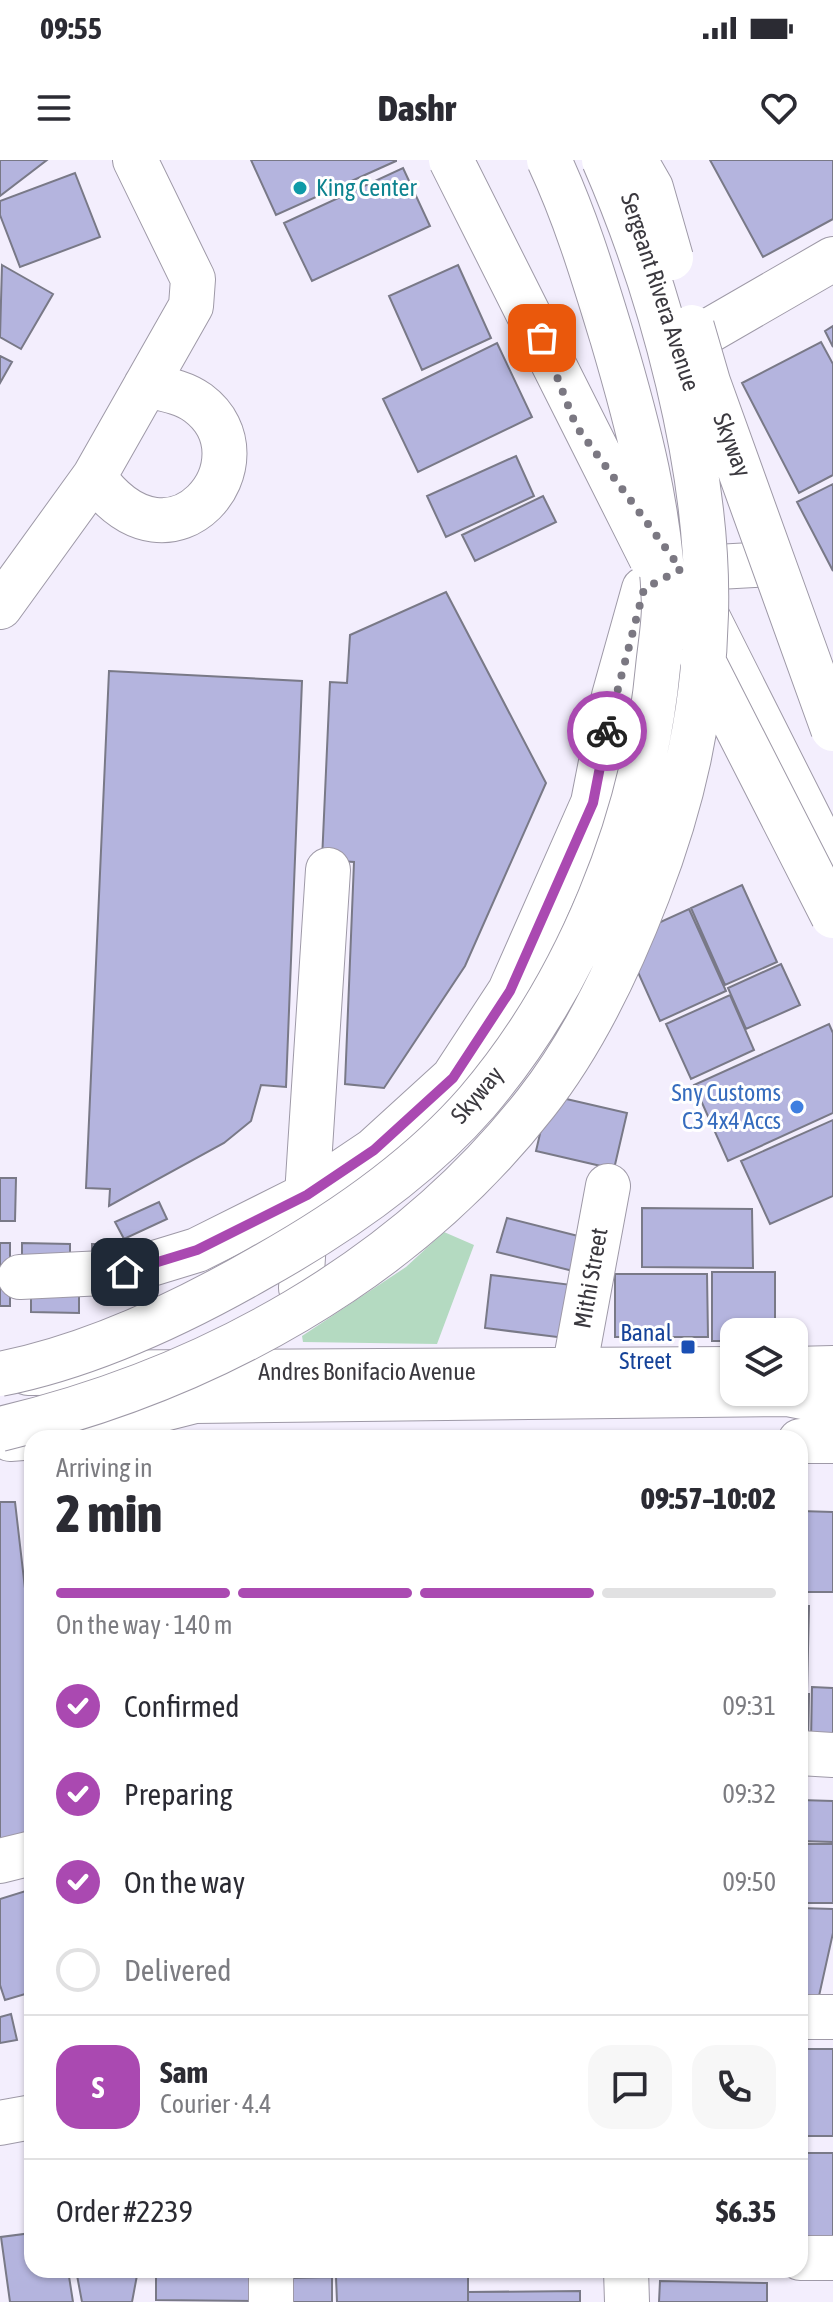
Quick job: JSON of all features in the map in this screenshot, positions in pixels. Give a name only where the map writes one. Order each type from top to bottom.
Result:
[{"type":"main road","points":[[0,607],[94,477],[191,306],[193,279],[135,160]]},
{"type":"main road","points":[[451,160],[833,916]]},
{"type":"main road","points":[[465,160],[508,250],[576,426],[681,569],[720,635],[833,866]]},
{"type":"main road","points":[[203,1373],[251,1324],[358,1251],[450,1179],[535,1083],[596,979],[646,870],[689,701],[688,631],[681,569],[629,444],[559,220],[531,160]]},
{"type":"main road","name":"Skyway","points":[[0,1373],[28,1368],[134,1332],[229,1286],[321,1234],[401,1175],[477,1102],[540,1012],[590,918],[631,817],[654,712],[664,608],[656,502],[632,404],[576,216],[549,160]]},
{"type":"main road","name":"Skyway","points":[[0,1429],[153,1384],[221,1353],[369,1263],[429,1216],[493,1154],[538,1101],[576,1045],[629,944],[670,837],[698,723],[707,611],[700,503],[679,393],[651,286],[604,160]]},
{"type":"main road","name":"Sergeant Rivera Avenue","points":[[613,160],[631,195],[705,431],[771,564],[832,676]]},
{"type":"main road","name":"Skyway","points":[[635,160],[651,188],[708,382],[833,729]]},
{"type":"main road","points":[[679,348],[833,259]]},
{"type":"main road","points":[[94,477],[121,509],[141,519],[163,521],[185,516],[204,503],[217,486],[223,452],[214,420],[188,398],[146,385]]},
{"type":"main road","points":[[20,1277],[125,1272],[197,1250],[307,1195],[374,1150],[453,1078],[510,991],[593,803],[614,696],[644,589],[681,569],[771,564]]},
{"type":"main road","points":[[301,1288],[328,870]]},
{"type":"main road","name":"Mithi Street","points":[[574,1370],[608,1186]]},
{"type":"main road","points":[[808,1369],[833,1368]]},
{"type":"main road","name":"Andres Bonifacio Avenue","points":[[0,1373],[720,1369]]},
{"type":"main road","points":[[81,1430],[195,1401],[787,1394],[833,1403]]},
{"type":"main road","points":[[0,1440],[24,1438]]},
{"type":"main road","points":[[0,1440],[24,1440]]},
{"type":"main road","points":[[808,1441],[833,1441]]},
{"type":"main road","points":[[808,1753],[833,1755]]},
{"type":"main road","points":[[0,1861],[24,1855]]},
{"type":"main road","points":[[808,2017],[833,2017]]},
{"type":"main road","points":[[0,2123],[24,2118]]},
{"type":"main road","points":[[808,2258],[833,2258]]},
{"type":"main road","points":[[271,2278],[271,2302]]},
{"type":"main road","points":[[626,2278],[627,2302]]},
{"type":"green space","points":[[444,1232],[474,1245],[437,1344],[303,1342],[302,1336],[406,1267]]},
{"type":"building","points":[[0,160],[47,160],[0,196]]},
{"type":"building","name":"King Center","points":[[251,160],[396,160],[396,161],[276,215]]},
{"type":"building","points":[[710,160],[833,160],[833,219],[763,257]]},
{"type":"building","points":[[403,168],[430,226],[312,281],[284,223]]},
{"type":"building","points":[[75,173],[100,237],[20,267],[0,215],[0,201]]},
{"type":"building","points":[[2,265],[53,294],[21,349],[0,337]]},
{"type":"building","points":[[458,265],[491,338],[422,370],[389,296]]},
{"type":"building","points":[[833,326],[833,347],[825,331]]},
{"type":"building","points":[[821,342],[833,364],[833,475],[799,493],[742,383]]},
{"type":"building","points":[[497,343],[532,417],[418,472],[383,399]]},
{"type":"building","points":[[0,356],[12,362],[0,383]]},
{"type":"building","points":[[516,456],[534,496],[446,537],[427,496]]},
{"type":"building","points":[[833,484],[833,571],[797,502]]},
{"type":"building","points":[[543,496],[556,522],[475,561],[462,535]]},
{"type":"building","points":[[446,592],[546,783],[465,966],[384,1088],[345,1084],[354,862],[322,860],[330,682],[347,683],[350,635]]},
{"type":"building","points":[[109,671],[302,681],[286,1087],[261,1085],[251,1121],[224,1143],[109,1206],[110,1189],[86,1188]]},
{"type":"building","points":[[742,885],[777,962],[725,985],[691,908]]},
{"type":"building","points":[[689,909],[726,991],[660,1021],[623,939]]},
{"type":"building","points":[[781,964],[800,1005],[746,1029],[728,988]]},
{"type":"building","points":[[730,995],[754,1050],[691,1079],[666,1024]]},
{"type":"building","points":[[829,1024],[833,1033],[833,1113],[728,1161],[694,1085]]},
{"type":"building","points":[[549,1095],[627,1113],[614,1169],[536,1151]]},
{"type":"building","points":[[833,1120],[833,1196],[770,1224],[741,1161]]},
{"type":"building","points":[[0,1178],[16,1178],[15,1221],[0,1221]]},
{"type":"building","points":[[159,1202],[167,1219],[124,1239],[115,1222]]},
{"type":"building","points":[[642,1208],[752,1209],[753,1268],[642,1267]]},
{"type":"building","points":[[507,1218],[586,1238],[577,1272],[497,1252]]},
{"type":"building","points":[[0,1243],[10,1243],[10,1306],[0,1306]]},
{"type":"building","points":[[22,1243],[70,1244],[70,1262],[22,1262]]},
{"type":"building","points":[[92,1244],[117,1244],[117,1262],[92,1262]]},
{"type":"building","points":[[712,1272],[775,1272],[775,1318],[720,1318],[720,1341],[712,1341]]},
{"type":"building","points":[[615,1274],[707,1274],[708,1337],[615,1337]]},
{"type":"building","points":[[491,1275],[572,1285],[565,1338],[485,1328]]},
{"type":"building","points":[[31,1294],[79,1294],[79,1313],[31,1312]]},
{"type":"building","points":[[0,1502],[15,1502],[24,1580],[24,1837],[0,1844]]},
{"type":"building","points":[[808,1511],[833,1512],[833,1592],[808,1592]]},
{"type":"building","points":[[812,1687],[833,1688],[833,1742],[811,1742]]},
{"type":"building","points":[[808,1800],[833,1801],[833,1842],[808,1841]]},
{"type":"building","points":[[808,1844],[833,1844],[833,1903],[808,1903]]},
{"type":"building","points":[[24,1892],[24,1994],[5,2000],[0,1985],[0,1899]]},
{"type":"building","points":[[808,1908],[833,1909],[833,1933],[819,1996],[808,1995]]},
{"type":"building","points":[[11,2014],[17,2040],[0,2043],[0,2017]]},
{"type":"building","points":[[808,2049],[833,2049],[833,2136],[808,2136]]},
{"type":"building","points":[[808,2153],[833,2153],[833,2252],[808,2252]]},
{"type":"building","points":[[24,2234],[24,2278],[69,2278],[73,2302],[10,2302],[1,2237]]},
{"type":"building","points":[[78,2278],[136,2278],[132,2302],[82,2302]]},
{"type":"building","points":[[156,2278],[257,2278],[257,2301],[156,2300]]},
{"type":"building","points":[[289,2278],[332,2278],[332,2302],[289,2302]]},
{"type":"building","points":[[336,2278],[468,2278],[468,2302],[337,2302]]},
{"type":"building","points":[[660,2281],[767,2283],[767,2302],[659,2302]]},
{"type":"building","points":[[580,2291],[580,2302],[468,2302],[468,2292]]},
{"type":"way so far","points":[[542,338],[576,426],[681,569],[644,589],[607,731]]},
{"type":"place","name":"King Center","points":[[300,188]]},
{"type":"place","name":"Sny Customs C3 4x4 Accs","points":[[797,1107]]},
{"type":"place","name":"Banal Street","points":[[688,1347]]},
{"type":"route","points":[[125,1272],[197,1250],[307,1195],[374,1150],[453,1078],[510,991],[593,803],[607,731]]}]
